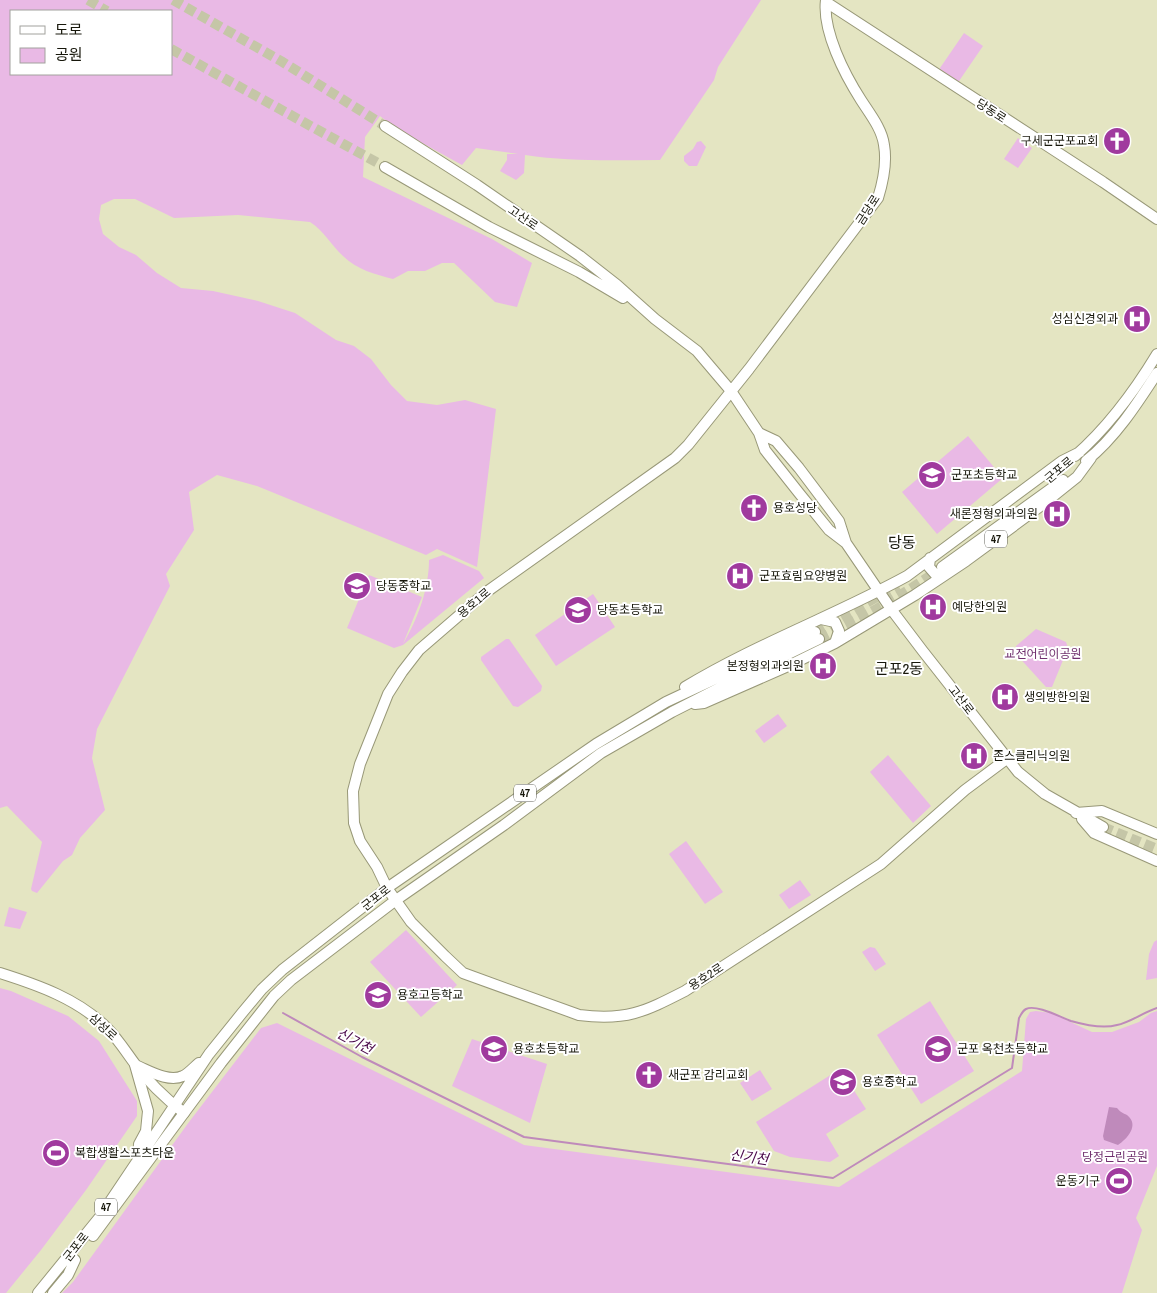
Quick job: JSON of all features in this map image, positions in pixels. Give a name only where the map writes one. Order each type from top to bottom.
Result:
[{"type":"street","name":"당동로","points":[[826,1],[1157,219]]},
{"type":"street","name":"금당로","points":[[731,391],[860,223],[878,198],[882,186],[884,145],[876,123],[843,70],[826,15],[826,1]]},
{"type":"street","name":"고산로","points":[[385,126],[477,185],[580,256],[617,285],[655,319],[697,351],[731,391],[759,433],[765,450],[798,493],[829,530],[846,543]]},
{"type":"street","name":"고산로","points":[[385,167],[489,227],[596,281],[655,319]]},
{"type":"street","name":"군포로","points":[[939,565],[1018,495],[1062,461],[1080,452],[1120,410],[1157,354]]},
{"type":"street","name":"군포로","points":[[939,565],[1042,505],[1077,477],[1144,393],[1157,373]]},
{"type":"street","name":"용호1로","points":[[388,888],[360,841],[354,823],[353,792],[360,764],[388,694],[402,672],[419,650],[485,593],[675,458],[688,446],[731,391]]},
{"type":"street","name":"고산로","points":[[759,433],[776,441],[799,468],[839,521],[846,543],[891,609],[1018,772],[1045,794],[1103,827]]},
{"type":"street","points":[[666,702],[699,679],[879,592],[907,576],[939,565]]},
{"type":"street","name":"47","points":[[686,705],[704,703],[786,667],[834,643],[891,609],[939,565]]},
{"type":"street","points":[[821,619],[835,622],[839,631],[834,643]]},
{"type":"street","name":"군포로","points":[[31,1293],[46,1291],[75,1260],[116,1207],[184,1112],[279,991],[396,900],[504,825],[601,753],[686,705],[817,636],[666,702],[596,744],[388,888],[276,975],[209,1054],[99,1218],[46,1291]]},
{"type":"street","name":"용호2로","points":[[388,888],[411,922],[463,973],[578,1015],[618,1018],[658,1005],[685,991],[881,864],[965,790],[1008,758]]},
{"type":"street","points":[[1076,813],[1102,811],[1157,834]]},
{"type":"street","points":[[1076,813],[1094,833],[1157,861]]},
{"type":"street","name":"삼성로","points":[[0,972],[48,990],[97,1018],[119,1042],[152,1086],[184,1112]]},
{"type":"street","points":[[135,1065],[162,1076],[178,1078],[209,1054]]},
{"type":"street","points":[[135,1065],[148,1111],[146,1130],[139,1144],[138,1161]]},
{"type":"street","points":[[116,1207],[117,1199],[134,1173],[131,1170]]},
{"type":"green space","points":[[0,0],[761,0],[718,67],[714,80],[660,160],[576,160],[525,155],[524,173],[516,180],[500,171],[507,160],[507,154],[518,154],[476,148],[462,165],[395,128],[380,116],[365,137],[363,177],[492,239],[532,263],[517,307],[495,302],[454,263],[442,263],[425,271],[408,271],[393,279],[367,271],[348,261],[310,222],[238,215],[174,218],[135,199],[114,199],[101,205],[99,219],[103,234],[119,247],[136,255],[157,273],[181,288],[213,291],[258,301],[295,313],[336,340],[354,346],[371,359],[391,385],[407,401],[437,405],[465,400],[496,409],[477,567],[437,549],[426,555],[257,486],[217,475],[189,492],[194,530],[166,574],[170,586],[97,729],[92,758],[105,810],[80,838],[72,855],[63,861],[37,893],[31,889],[42,842],[7,806],[0,808]]},
{"type":"green space","points":[[964,33],[983,46],[957,84],[941,73],[940,68]]},
{"type":"green space","points":[[1018,138],[1032,148],[1018,168],[1004,159]]},
{"type":"green space","points":[[701,141],[706,147],[697,166],[689,166],[684,161],[684,156],[693,149],[697,142]]},
{"type":"green space","points":[[968,436],[1003,478],[937,534],[902,492]]},
{"type":"green space","points":[[443,555],[479,571],[484,578],[403,645],[394,648],[347,628],[369,575],[422,597],[403,644],[422,603],[429,560]]},
{"type":"green space","points":[[593,594],[615,627],[556,666],[535,635]]},
{"type":"green space","name":"교전어린이공원","points":[[1036,629],[1066,642],[1068,648],[1052,687],[1046,687],[1015,653],[1016,646]]},
{"type":"green space","points":[[506,639],[509,639],[542,686],[541,691],[518,707],[513,706],[481,660],[481,657]]},
{"type":"green space","points":[[778,714],[787,726],[764,743],[755,731]]},
{"type":"green space","points":[[888,755],[931,806],[913,823],[870,772]]},
{"type":"green space","points":[[686,841],[723,892],[705,904],[669,854]]},
{"type":"green space","points":[[800,880],[811,895],[789,909],[779,895]]},
{"type":"green space","points":[[9,907],[27,912],[20,929],[4,926]]},
{"type":"green space","points":[[406,930],[457,985],[421,1017],[370,962]]},
{"type":"green space","points":[[1157,940],[1157,978],[1146,980],[1149,954],[1154,942]]},
{"type":"green space","points":[[870,947],[875,948],[886,964],[875,971],[862,952]]},
{"type":"green space","name":"복합생활스포츠타운","points":[[0,988],[68,1016],[99,1041],[137,1101],[137,1116],[86,1190],[6,1293],[0,1293]]},
{"type":"green space","points":[[930,1001],[974,1071],[921,1104],[877,1035]]},
{"type":"green space","name":"당정근린공원","points":[[1157,1011],[1157,1166],[1136,1218],[1142,1230],[1122,1293],[62,1293],[73,1282],[189,1122],[261,1028],[277,1023],[524,1145],[839,1187],[1022,1071],[1026,1019],[1030,1012],[1051,1013],[1092,1032],[1112,1032],[1139,1022]]},
{"type":"green space","points":[[472,1039],[547,1064],[530,1123],[452,1086]]},
{"type":"green space","points":[[840,1069],[866,1109],[826,1134],[839,1156],[830,1162],[790,1157],[774,1151],[756,1122]]},
{"type":"green space","points":[[760,1070],[772,1089],[752,1101],[740,1083]]},
{"type":"shaded area","points":[[1109,1107],[1117,1108],[1131,1119],[1132,1123],[1131,1132],[1118,1145],[1104,1140],[1103,1136]]},
{"type":"waterway","name":"신기천","points":[[283,1013],[362,1057],[524,1137],[833,1178],[1012,1068],[1019,1018],[1026,1009],[1036,1008],[1071,1021],[1106,1027],[1122,1024],[1157,1008]]},
{"type":"tunnel","points":[[88,0],[105,10]]},
{"type":"tunnel","points":[[173,0],[281,61],[385,126]]},
{"type":"tunnel","points":[[172,50],[385,167]]},
{"type":"tunnel","points":[[819,639],[912,588],[941,568]]},
{"type":"tunnel","points":[[815,632],[898,585]]},
{"type":"tunnel","points":[[1103,827],[1157,849]]},
{"type":"place","name":"구세군군포교회","points":[[1117,141]]},
{"type":"place","name":"성심신경외과","points":[[1137,319]]},
{"type":"place","name":"군포초등학교","points":[[932,475]]},
{"type":"place","name":"용호성당","points":[[754,508]]},
{"type":"place","name":"새론정형외과의원","points":[[1057,514]]},
{"type":"place","name":"군포효림요양병원","points":[[740,576]]},
{"type":"place","name":"당동중학교","points":[[357,586]]},
{"type":"place","name":"예당한의원","points":[[933,607]]},
{"type":"place","name":"당동초등학교","points":[[578,610]]},
{"type":"place","name":"본정형외과의원","points":[[823,666]]},
{"type":"place","name":"생의방한의원","points":[[1005,697]]},
{"type":"place","name":"존스클리닉의원","points":[[974,756]]},
{"type":"place","name":"용호고등학교","points":[[378,995]]},
{"type":"place","name":"용호초등학교","points":[[494,1049]]},
{"type":"place","name":"군포 옥천초등학교","points":[[938,1049]]},
{"type":"place","name":"새군포 감리교회","points":[[649,1075]]},
{"type":"place","name":"용호중학교","points":[[843,1082]]},
{"type":"place","name":"복합생활스포츠타운","points":[[56,1153]]},
{"type":"place","name":"운동기구","points":[[1119,1181]]},
{"type":"district","name":"당동","points":[[902,543]]},
{"type":"district","name":"군포2동","points":[[899,669]]}]
